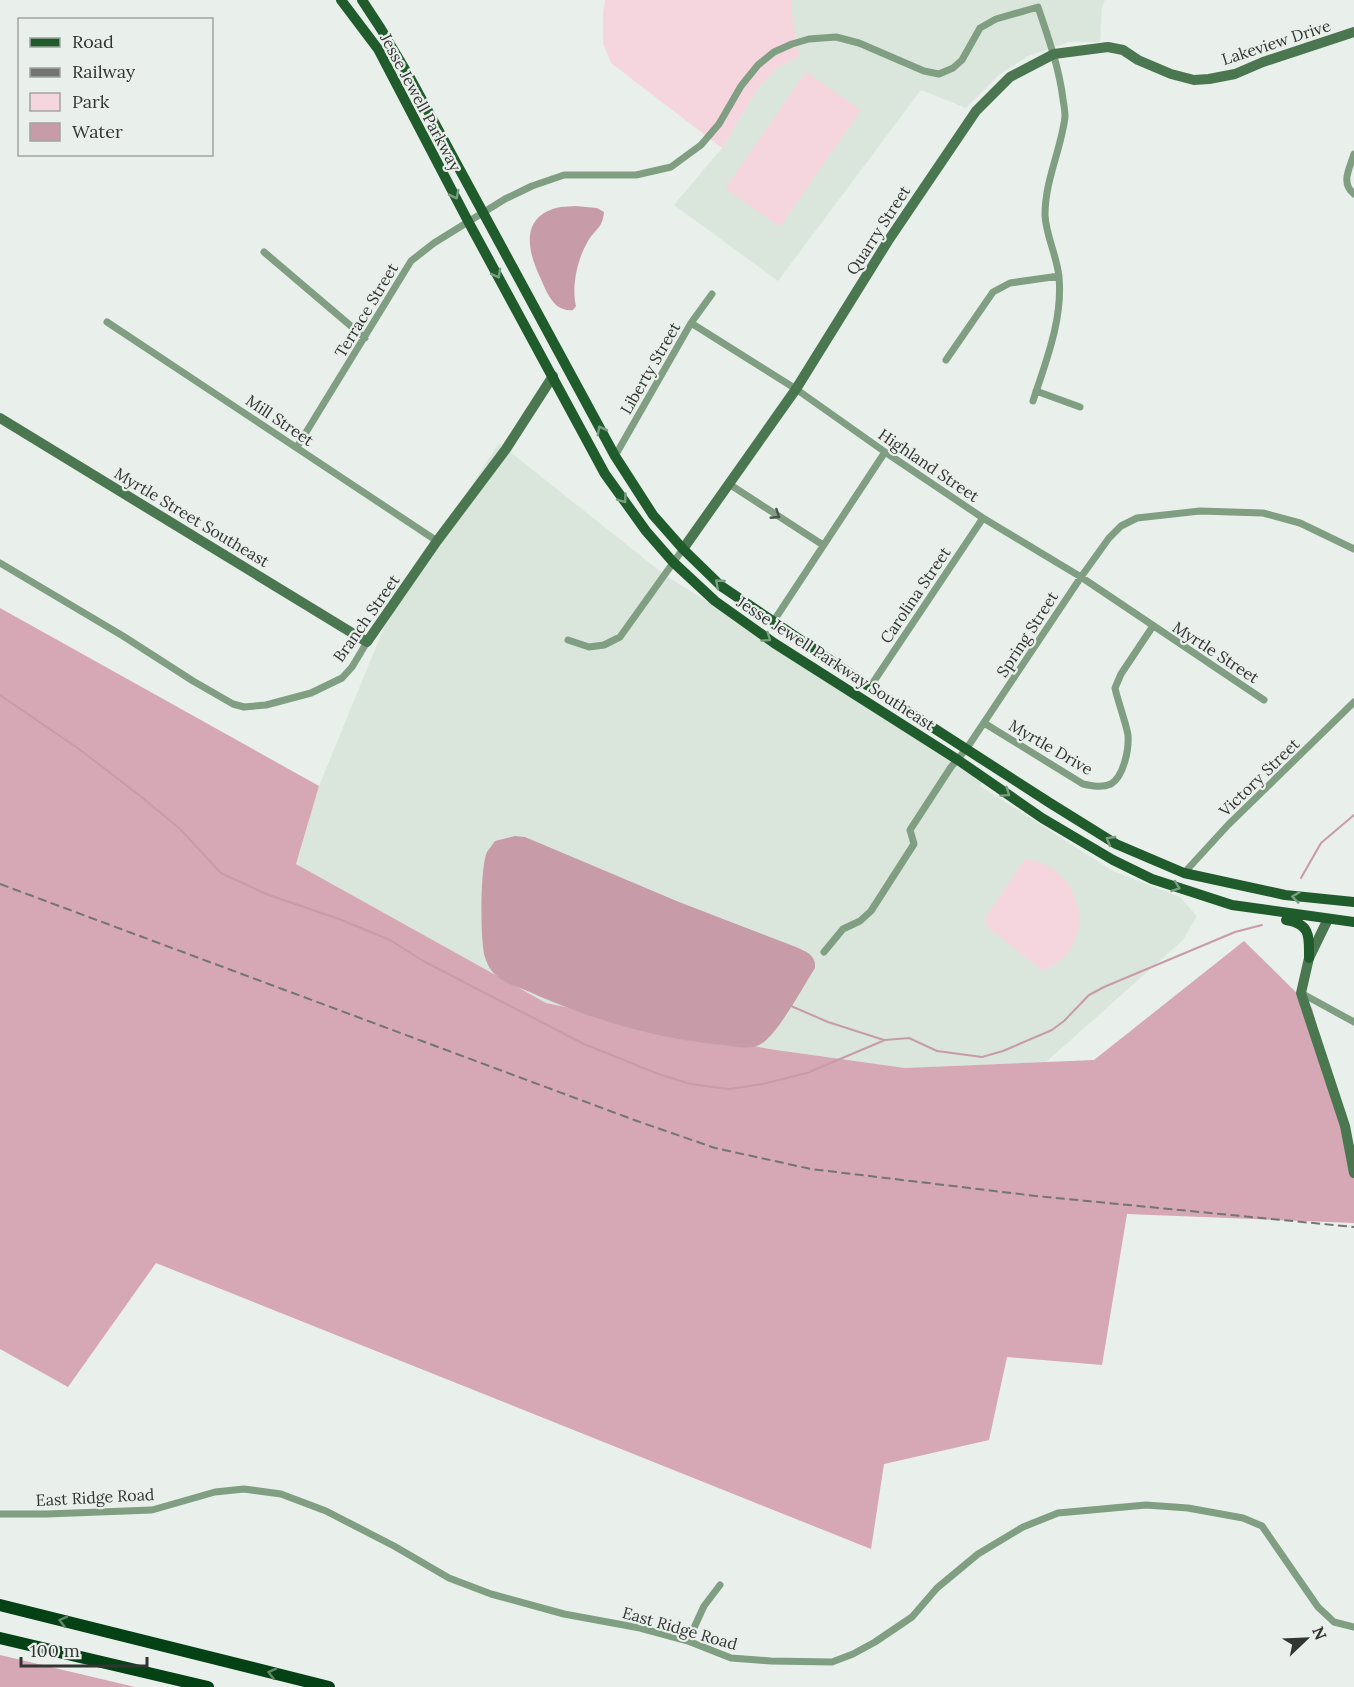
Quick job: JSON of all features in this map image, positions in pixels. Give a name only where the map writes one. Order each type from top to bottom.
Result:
[{"type":"highway","points":[[0,1605],[329,1687]]},
{"type":"highway","points":[[0,1638],[208,1687]]},
{"type":"main road","name":"Jesse Jewell Parkway","points":[[341,0],[374,43],[469,222]]},
{"type":"main road","name":"Jesse Jewell Parkway","points":[[362,0],[406,71],[483,214]]},
{"type":"main road","name":"Jesse Jewell Parkway Southeast","points":[[483,214],[615,456],[653,515],[683,549],[721,586],[870,687],[1116,844],[1184,873],[1285,895],[1354,902]]},
{"type":"main road","name":"Jesse Jewell Parkway Southeast","points":[[469,222],[605,474],[646,531],[673,562],[715,602],[774,643],[958,760],[1042,818],[1113,860],[1152,879],[1232,906],[1354,922]]},
{"type":"main road","points":[[1258,910],[1269,917],[1302,924],[1310,938],[1309,958]]},
{"type":"street","name":"Terrace Street","points":[[297,447],[411,261],[434,243],[532,186],[564,175],[636,175],[671,167],[701,145],[720,124],[741,86],[758,65],[774,52],[809,39],[836,37],[859,43],[924,71],[939,74],[953,68],[962,60],[980,28],[996,19],[1038,7],[1054,54]]},
{"type":"street","name":"Lakeview Drive","points":[[1171,74],[1194,80],[1235,74],[1263,62],[1354,32]]},
{"type":"street","name":"Quarry Street","points":[[683,549],[796,389],[888,242],[976,111],[1010,77],[1054,54],[1108,47],[1123,50],[1138,60],[1171,74]]},
{"type":"street","points":[[1033,400],[1050,348],[1059,309],[1059,276],[1045,217],[1048,180],[1065,115],[1054,54]]},
{"type":"street","points":[[1354,154],[1345,182],[1354,194]]},
{"type":"street","points":[[264,252],[365,338]]},
{"type":"street","points":[[945,360],[993,292],[1010,283],[1059,276]]},
{"type":"street","name":"Liberty Street","points":[[615,456],[691,323],[712,294]]},
{"type":"street","name":"Mill Street","points":[[107,322],[437,541]]},
{"type":"street","name":"Highland Street","points":[[691,323],[796,389],[983,518],[1081,577],[1153,626]]},
{"type":"street","name":"Branch Street","points":[[0,563],[233,704],[244,707],[266,705],[311,693],[342,678],[355,662],[437,541],[506,449],[553,376]]},
{"type":"street","points":[[1036,391],[1080,407]]},
{"type":"street","name":"Myrtle Street Southeast","points":[[0,417],[367,642]]},
{"type":"street","points":[[773,622],[885,452]]},
{"type":"street","points":[[729,484],[823,545]]},
{"type":"street","name":"Spring Street","points":[[824,952],[843,929],[860,921],[871,911],[914,844],[910,830],[1108,538],[1121,526],[1137,518],[1178,513],[1200,511],[1263,513],[1300,523],[1354,549]]},
{"type":"street","name":"Carolina Street","points":[[870,687],[983,518]]},
{"type":"street","points":[[568,640],[589,647],[604,645],[620,637],[683,549]]},
{"type":"street","name":"Myrtle Street","points":[[1153,626],[1264,700]]},
{"type":"street","name":"Myrtle Drive","points":[[984,723],[1083,784],[1095,787],[1110,784],[1121,770],[1128,734],[1114,688],[1153,626]]},
{"type":"street","name":"Victory Street","points":[[1184,873],[1228,825],[1354,702]]},
{"type":"street","points":[[1328,919],[1309,958],[1301,993],[1345,1126],[1354,1173]]},
{"type":"street","points":[[1301,993],[1351,1020]]},
{"type":"street","name":"East Ridge Road","points":[[0,1514],[152,1510],[215,1492],[244,1489],[281,1494],[326,1511],[449,1578],[491,1594],[564,1614],[640,1628],[688,1641],[730,1658],[832,1662],[875,1642],[912,1617],[938,1588],[975,1556],[1023,1527],[1058,1513],[1146,1505],[1188,1508],[1243,1518],[1262,1526],[1318,1607],[1334,1622],[1354,1627]]},
{"type":"street","points":[[688,1641],[704,1606],[720,1585]]},
{"type":"shaded area","points":[[792,0],[1105,0],[1102,7],[1100,42],[1069,42],[1028,56],[1000,74],[966,108],[921,90],[778,281],[674,205],[722,148],[758,88],[776,69],[799,56]]},
{"type":"shaded area","points":[[499,443],[666,576],[987,775],[980,786],[1113,871],[1180,897],[1197,916],[1183,940],[1046,1062],[905,1068],[769,1049],[546,1003],[296,864],[319,786],[392,608]]},
{"type":"shaded area","points":[[0,608],[319,786],[296,864],[546,1003],[769,1049],[905,1068],[1094,1060],[1244,941],[1312,1008],[1354,1164],[1354,1223],[1127,1214],[1102,1365],[1007,1357],[989,1440],[884,1464],[871,1549],[156,1263],[68,1387],[0,1349]]},
{"type":"shaded area","points":[[0,1655],[135,1687],[0,1687]]},
{"type":"green space","points":[[605,0],[792,0],[799,56],[776,69],[758,88],[722,148],[611,63],[603,43]]},
{"type":"green space","points":[[806,72],[861,110],[780,227],[725,188]]},
{"type":"green space","points":[[1025,859],[1041,863],[1055,871],[1074,895],[1079,911],[1079,926],[1074,942],[1063,958],[1042,970],[986,926],[985,918]]},
{"type":"water","points":[[558,207],[597,208],[604,212],[600,225],[581,255],[574,289],[576,306],[573,310],[569,310],[556,305],[546,291],[532,256],[530,236],[537,219],[545,213]]},
{"type":"water","points":[[515,836],[525,837],[679,902],[796,947],[812,957],[815,968],[773,1032],[759,1045],[750,1047],[672,1038],[622,1026],[573,1010],[510,984],[493,972],[485,957],[481,904],[487,852],[495,841]]},
{"type":"waterway","points":[[0,695],[79,749],[139,795],[179,828],[221,873],[266,894],[339,919],[390,940],[425,962],[584,1044],[661,1075],[691,1084],[729,1089],[763,1084],[807,1073],[885,1040],[909,1038],[937,1051],[982,1057],[1003,1051],[1052,1030],[1089,995],[1104,987],[1235,932],[1262,925]]},
{"type":"waterway","points":[[1301,878],[1321,843],[1354,815]]},
{"type":"waterway","points":[[791,1006],[828,1022],[884,1040]]},
{"type":"railway","points":[[0,884],[715,1148],[811,1169],[1036,1196],[1354,1227]]}]
